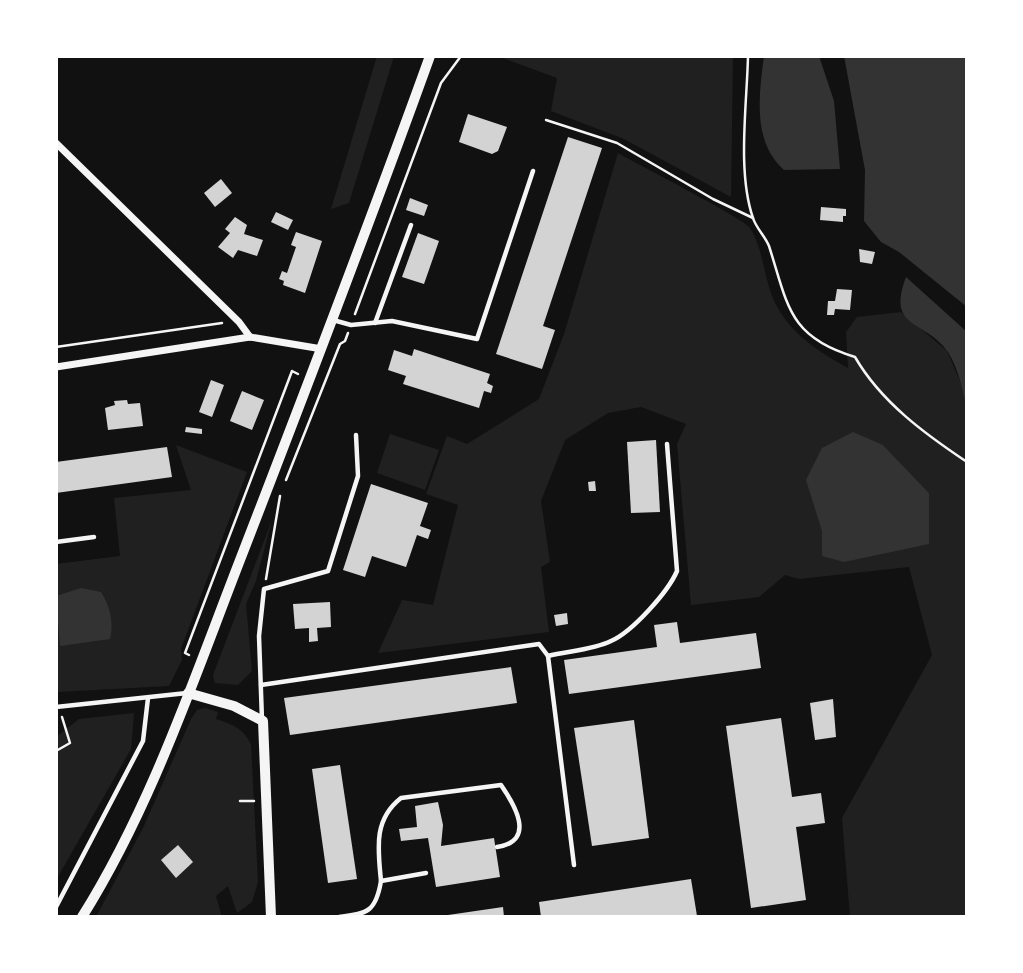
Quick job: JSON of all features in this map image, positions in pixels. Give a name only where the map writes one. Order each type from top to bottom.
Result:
[{"type":"street","points":[[82,917],[137,814],[188,693],[321,349],[430,56]]},
{"type":"street","points":[[56,143],[237,320],[250,337]]},
{"type":"street","points":[[56,367],[250,337],[321,349]]},
{"type":"street","points":[[188,693],[234,706],[255,714],[262,721],[271,917]]},
{"type":"lane","points":[[332,320],[351,325],[392,321],[477,339],[533,171]]},
{"type":"lane","points":[[374,324],[411,225]]},
{"type":"lane","points":[[262,721],[259,636],[264,589],[328,571],[358,476],[356,435]]},
{"type":"lane","points":[[548,656],[610,642],[624,634],[672,584],[677,571],[667,444]]},
{"type":"lane","points":[[56,542],[94,537]]},
{"type":"lane","points":[[261,685],[539,644],[548,656],[574,865]]},
{"type":"lane","points":[[57,707],[188,693]]},
{"type":"lane","points":[[56,908],[143,741],[148,698]]},
{"type":"lane","points":[[339,917],[362,914],[373,906],[381,881],[379,831],[390,807],[401,798],[501,785],[519,812],[520,825],[512,841],[498,847]]},
{"type":"lane","points":[[381,881],[426,873]]},
{"type":"path","points":[[285,483],[351,325],[441,83],[452,64],[461,56]]},
{"type":"path","points":[[748,56],[745,173],[753,218],[768,244],[777,282],[787,304],[805,333],[828,349],[855,357],[864,374],[891,403],[921,430],[967,462]]},
{"type":"path","points":[[546,120],[617,143],[753,218]]},
{"type":"path","points":[[56,347],[237,320]]},
{"type":"path","points":[[185,653],[292,371]]},
{"type":"path","points":[[264,589],[280,496]]},
{"type":"path","points":[[56,751],[70,743],[57,707]]},
{"type":"shaded area","points":[[377,56],[394,56],[349,203],[331,209]]},
{"type":"shaded area","points":[[497,56],[733,56],[731,197],[624,139],[551,111],[557,78]]},
{"type":"shaded area","points":[[764,56],[819,56],[834,101],[840,169],[784,170],[774,159],[762,132],[760,117]]},
{"type":"shaded area","points":[[844,56],[967,56],[967,307],[899,252],[881,242],[864,221],[865,170]]},
{"type":"shaded area","points":[[618,153],[750,228],[760,250],[775,304],[791,327],[836,361],[848,368],[846,332],[857,317],[901,312],[947,351],[963,388],[967,414],[967,917],[850,917],[842,818],[932,655],[909,567],[799,579],[785,575],[759,597],[691,605],[677,444],[686,424],[641,407],[608,413],[565,440],[541,501],[550,562],[541,567],[549,632],[378,653],[402,600],[433,605],[458,505],[426,494],[447,436],[467,444],[539,399],[564,334]],"holes":[[[883,445],[929,493],[822,556],[822,531]]]},
{"type":"shaded area","points":[[906,277],[967,332],[967,414],[960,382],[948,352],[939,341],[904,315],[901,294]]},
{"type":"shaded area","points":[[853,432],[883,445],[929,493],[929,544],[844,562],[822,556],[822,531],[806,480],[822,448]]},
{"type":"shaded area","points":[[390,434],[439,450],[425,490],[377,473]]},
{"type":"shaded area","points":[[176,445],[247,472],[181,649],[182,660],[169,686],[58,692],[56,564],[120,556],[114,498],[191,490]]},
{"type":"shaded area","points":[[272,520],[256,581],[246,604],[252,671],[238,685],[215,683],[213,675]]},
{"type":"shaded area","points":[[81,588],[101,592],[104,597],[111,621],[110,639],[60,646],[56,596]]},
{"type":"shaded area","points":[[205,708],[218,712],[216,719],[236,727],[251,744],[258,882],[252,902],[237,913],[228,886],[216,896],[222,917],[96,917],[143,828],[191,719],[197,710]]},
{"type":"shaded area","points":[[134,713],[131,749],[56,880],[56,737],[79,719]]},
{"type":"building","points":[[468,114],[507,127],[498,151],[492,154],[459,142]]},
{"type":"building","points":[[568,137],[602,148],[543,326],[555,330],[542,369],[496,354]]},
{"type":"building","points":[[221,179],[232,193],[215,207],[204,193]]},
{"type":"building","points":[[410,198],[428,205],[424,216],[406,210]]},
{"type":"building","points":[[821,207],[846,209],[843,222],[820,220]]},
{"type":"building","points":[[276,212],[293,220],[288,230],[271,222]]},
{"type":"building","points":[[235,217],[247,225],[244,234],[263,240],[257,256],[238,250],[233,258],[218,247],[230,233],[225,229]]},
{"type":"building","points":[[296,232],[322,241],[305,293],[283,285],[284,281],[279,279],[282,271],[287,273],[296,247],[291,245]]},
{"type":"building","points":[[418,233],[439,241],[424,284],[402,277]]},
{"type":"building","points":[[859,249],[875,252],[872,264],[860,262]]},
{"type":"building","points":[[837,289],[852,290],[850,310],[835,309],[834,315],[827,315],[828,301],[835,301]]},
{"type":"building","points":[[414,349],[490,374],[487,383],[493,386],[491,393],[484,391],[479,408],[403,384],[406,376],[388,370],[394,350],[412,356]]},
{"type":"building","points":[[211,380],[224,385],[212,417],[199,412]]},
{"type":"building","points":[[242,391],[264,400],[252,430],[230,421]]},
{"type":"building","points":[[127,400],[128,404],[140,403],[143,426],[108,430],[105,408],[115,405],[114,401]]},
{"type":"building","points":[[186,427],[202,429],[202,434],[185,432]]},
{"type":"building","points":[[656,440],[660,512],[631,513],[627,442]]},
{"type":"building","points":[[167,447],[172,477],[56,493],[56,462]]},
{"type":"building","points":[[595,481],[596,491],[589,491],[588,482]]},
{"type":"building","points":[[371,484],[428,503],[420,526],[431,530],[428,539],[417,535],[406,567],[372,556],[365,577],[343,570]]},
{"type":"building","points":[[330,602],[331,627],[317,628],[318,641],[309,642],[309,628],[295,629],[293,604]]},
{"type":"building","points":[[567,613],[568,624],[556,626],[554,615]]},
{"type":"building","points":[[677,622],[680,643],[756,633],[761,668],[569,694],[564,660],[657,647],[654,625]]},
{"type":"building","points":[[511,667],[517,703],[290,735],[284,698]]},
{"type":"building","points":[[833,699],[836,737],[815,740],[810,703]]},
{"type":"building","points":[[781,718],[792,797],[821,793],[825,823],[796,827],[806,900],[751,908],[726,726]]},
{"type":"building","points":[[634,720],[649,838],[592,846],[574,728]]},
{"type":"building","points":[[340,765],[357,879],[328,883],[312,769]]},
{"type":"building","points":[[438,802],[443,825],[441,846],[494,838],[500,877],[436,887],[428,838],[401,841],[399,829],[417,827],[415,806]]},
{"type":"building","points":[[178,845],[193,862],[176,878],[161,860]]},
{"type":"building","points":[[691,879],[697,916],[541,917],[539,902]]},
{"type":"building","points":[[503,907],[504,917],[448,917],[448,915]]}]
